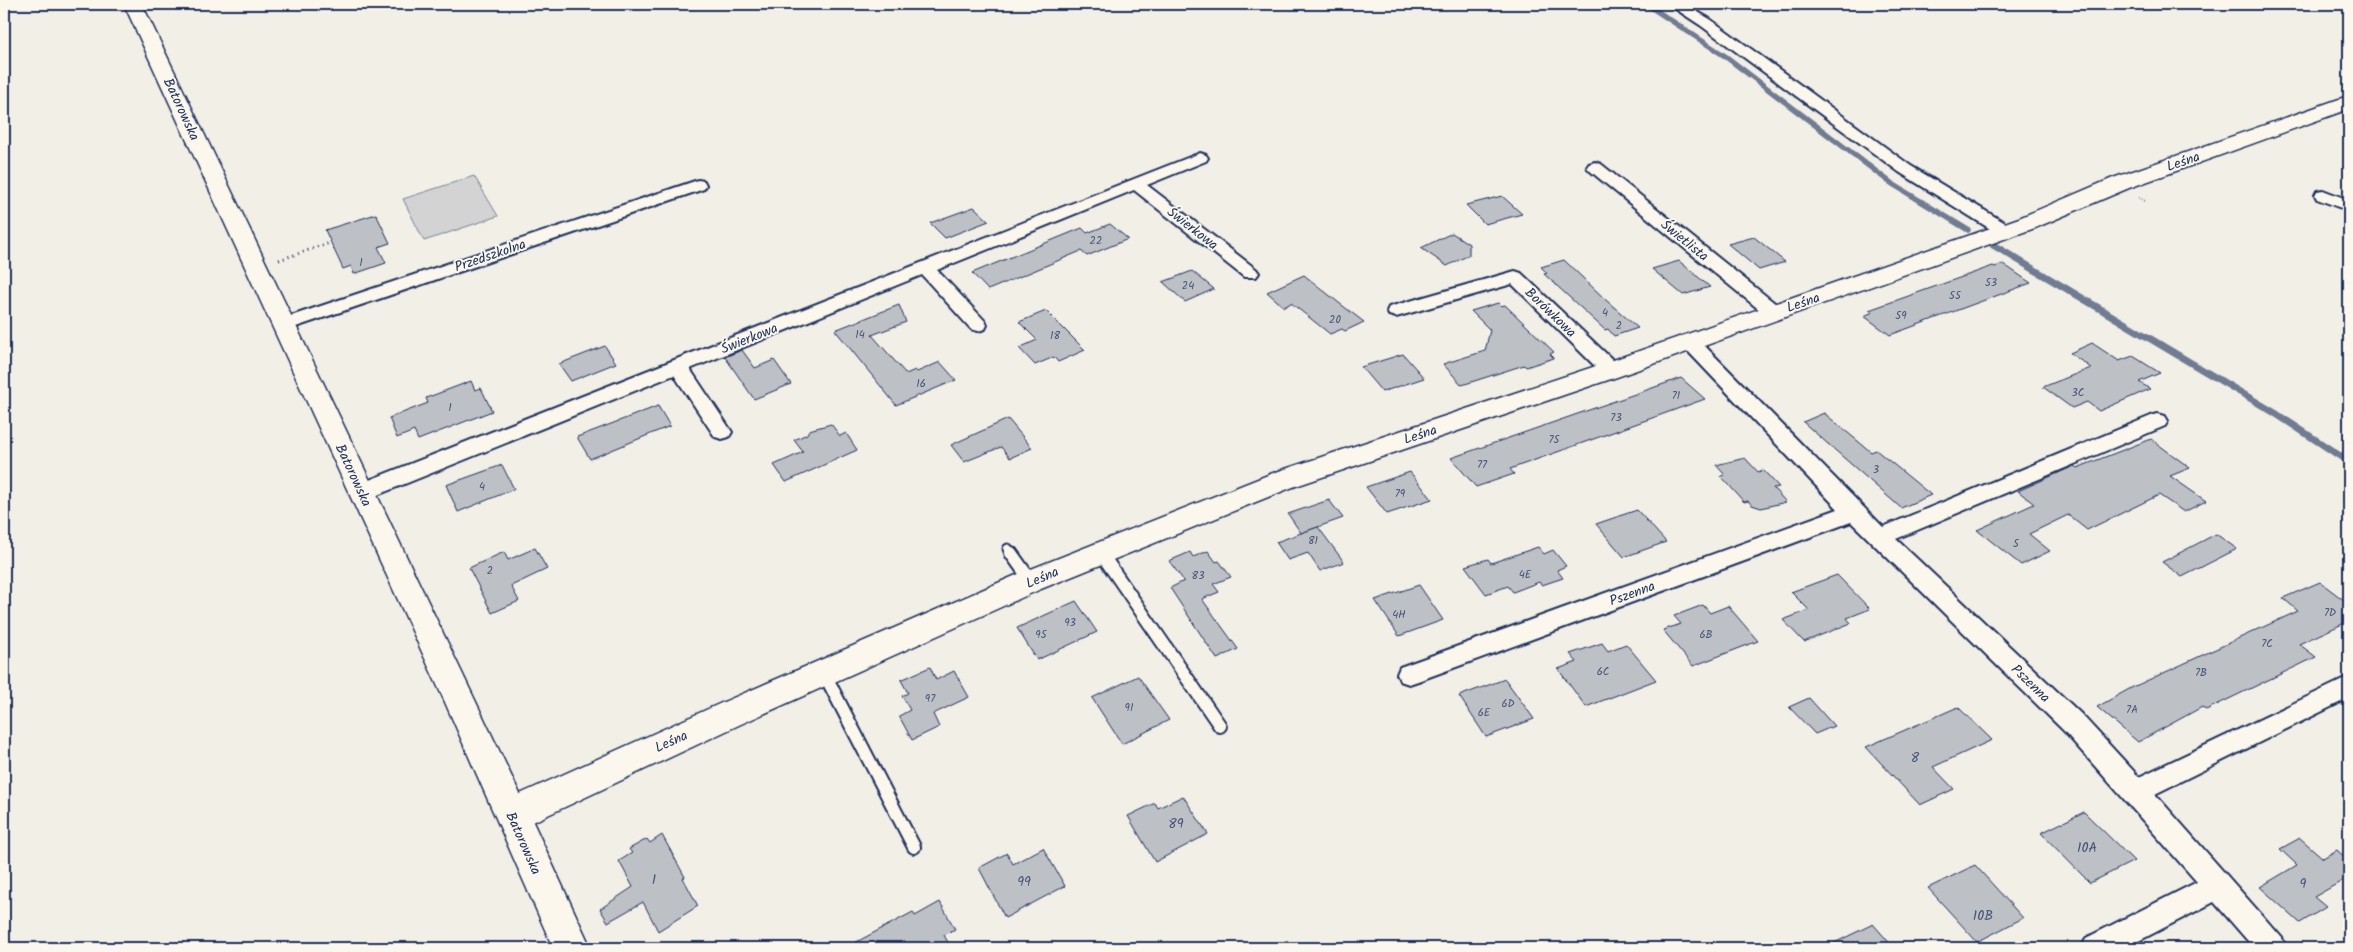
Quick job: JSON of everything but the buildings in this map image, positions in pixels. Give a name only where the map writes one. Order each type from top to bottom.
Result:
[{"type":"street","name":"Batorowska","points":[[134,4],[460,700],[572,948]]},
{"type":"street","points":[[1675,4],[1705,22],[1905,169],[2006,230]]},
{"type":"street","name":"Leśna","points":[[511,815],[824,672],[1031,581],[1283,480],[1611,370],[2006,230],[2121,183],[2349,102]]},
{"type":"street","name":"Świerkowa","points":[[362,492],[1200,158]]},
{"type":"street","name":"Świetlista","points":[[1595,167],[1774,312]]},
{"type":"street","name":"Świerkowa","points":[[1136,184],[1250,273]]},
{"type":"street","name":"Przedszkolna","points":[[283,325],[698,185]]},
{"type":"street","points":[[2323,195],[2349,206]]},
{"type":"street","points":[[925,268],[978,325]]},
{"type":"street","name":"Borówkowa","points":[[1396,311],[1515,277],[1611,370]]},
{"type":"street","name":"Pszenna","points":[[1690,342],[1854,512],[2072,722],[2136,791],[2272,948]]},
{"type":"street","points":[[679,366],[722,432]]},
{"type":"street","points":[[1880,537],[2158,421]]},
{"type":"street","name":"Pszenna","points":[[1409,674],[1854,512]]},
{"type":"street","points":[[2136,791],[2349,687]]},
{"type":"street","points":[[2096,948],[2219,885]]},
{"type":"lane","points":[[1008,549],[1031,581]]},
{"type":"lane","points":[[1101,552],[1220,726]]},
{"type":"lane","points":[[824,672],[914,847]]},
{"type":"path","points":[[276,260],[330,243]]},
{"type":"shaded area","points":[[474,176],[498,216],[424,241],[403,199]]},
{"type":"waterway","points":[[1646,4],[1725,56],[1891,183],[1968,230]]},
{"type":"waterway","points":[[1993,245],[2275,413],[2349,462]]}]
